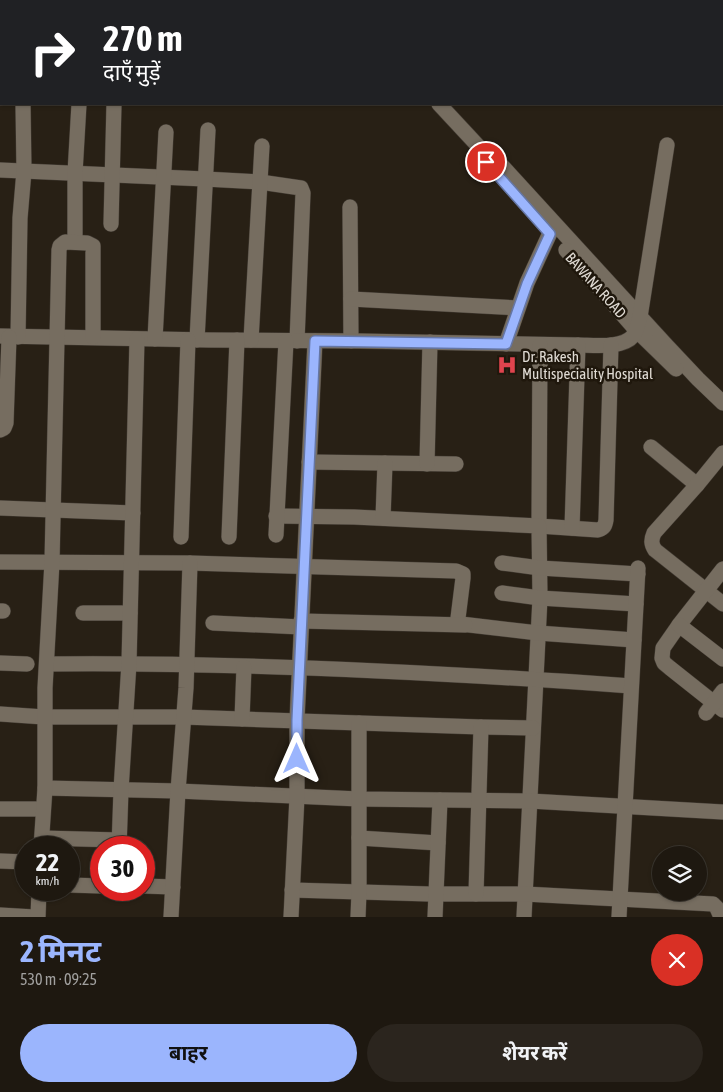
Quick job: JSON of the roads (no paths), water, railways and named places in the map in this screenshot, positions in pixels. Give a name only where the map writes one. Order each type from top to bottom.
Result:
[{"type":"street","points":[[0,430],[4,428],[6,423],[9,337],[24,171],[24,105]]},
{"type":"street","points":[[75,242],[75,173],[79,105]]},
{"type":"street","points":[[111,224],[114,105]]},
{"type":"street","name":"BAWANA ROAD","points":[[439,105],[479,146],[492,155],[638,323]]},
{"type":"street","points":[[181,537],[208,130]]},
{"type":"street","points":[[155,339],[166,132]]},
{"type":"street","points":[[9,337],[540,345],[611,345],[624,342],[631,338],[638,323],[666,145]]},
{"type":"street","points":[[229,537],[244,340],[262,146]]},
{"type":"street","name":"BAWANA ROAD","points":[[479,146],[486,162],[550,234],[663,349],[723,416]]},
{"type":"street","points":[[0,170],[205,178],[260,182],[301,188],[276,535]]},
{"type":"street","points":[[350,207],[351,341]]},
{"type":"street","points":[[506,344],[527,284],[550,234]]},
{"type":"street","points":[[42,836],[45,788],[44,717],[52,562],[60,246],[65,242],[90,244],[93,246],[94,338]]},
{"type":"street","points":[[351,299],[518,308]]},
{"type":"street","points":[[119,836],[129,663],[137,338]]},
{"type":"street","points":[[291,917],[298,797],[297,720],[299,668],[315,341]]},
{"type":"street","points":[[427,464],[430,342]]},
{"type":"street","points":[[524,917],[540,598],[540,345]]},
{"type":"street","points":[[572,528],[578,345]]},
{"type":"street","points":[[276,516],[383,518],[602,529],[606,520],[611,345]]},
{"type":"street","name":"BAWANA ROAD","points":[[663,349],[723,403]]},
{"type":"street","points":[[651,447],[697,485]]},
{"type":"street","points":[[723,453],[654,533],[652,539],[652,545],[655,550],[723,604]]},
{"type":"street","points":[[309,462],[456,464]]},
{"type":"street","points":[[383,518],[385,463]]},
{"type":"street","points":[[0,508],[133,513]]},
{"type":"street","points":[[0,562],[190,563],[460,572],[463,578],[458,618],[465,625]]},
{"type":"street","points":[[171,917],[184,717],[190,563]]},
{"type":"street","points":[[502,563],[540,568],[638,570],[619,917]]},
{"type":"street","points":[[716,704],[664,663],[662,648],[723,569]]},
{"type":"street","points":[[502,594],[636,604]]},
{"type":"street","points":[[83,613],[130,613]]},
{"type":"street","points":[[213,622],[465,625],[538,633],[634,640]]},
{"type":"street","points":[[680,624],[723,659]]},
{"type":"street","points":[[0,663],[27,664]]},
{"type":"street","points":[[47,664],[129,663],[299,668],[536,679],[631,686]]},
{"type":"street","points":[[242,719],[244,667]]},
{"type":"street","points":[[0,714],[44,717],[184,717],[533,728]]},
{"type":"street","points":[[358,917],[359,723]]},
{"type":"street","points":[[476,894],[481,727]]},
{"type":"street","points":[[45,788],[359,799],[530,801],[723,812]]},
{"type":"street","points":[[435,917],[440,800]]},
{"type":"street","points":[[0,809],[44,809]]},
{"type":"street","points":[[359,838],[438,843]]},
{"type":"street","points":[[0,861],[15,862]]},
{"type":"street","points":[[155,886],[173,887]]},
{"type":"street","points":[[292,890],[436,894],[525,894],[713,904],[721,917]]},
{"type":"street","points":[[0,915],[36,917],[38,901]]},
{"type":"place","name":"Dr. Rakesh Multispeciality Hospital","points":[[507,365]]}]
